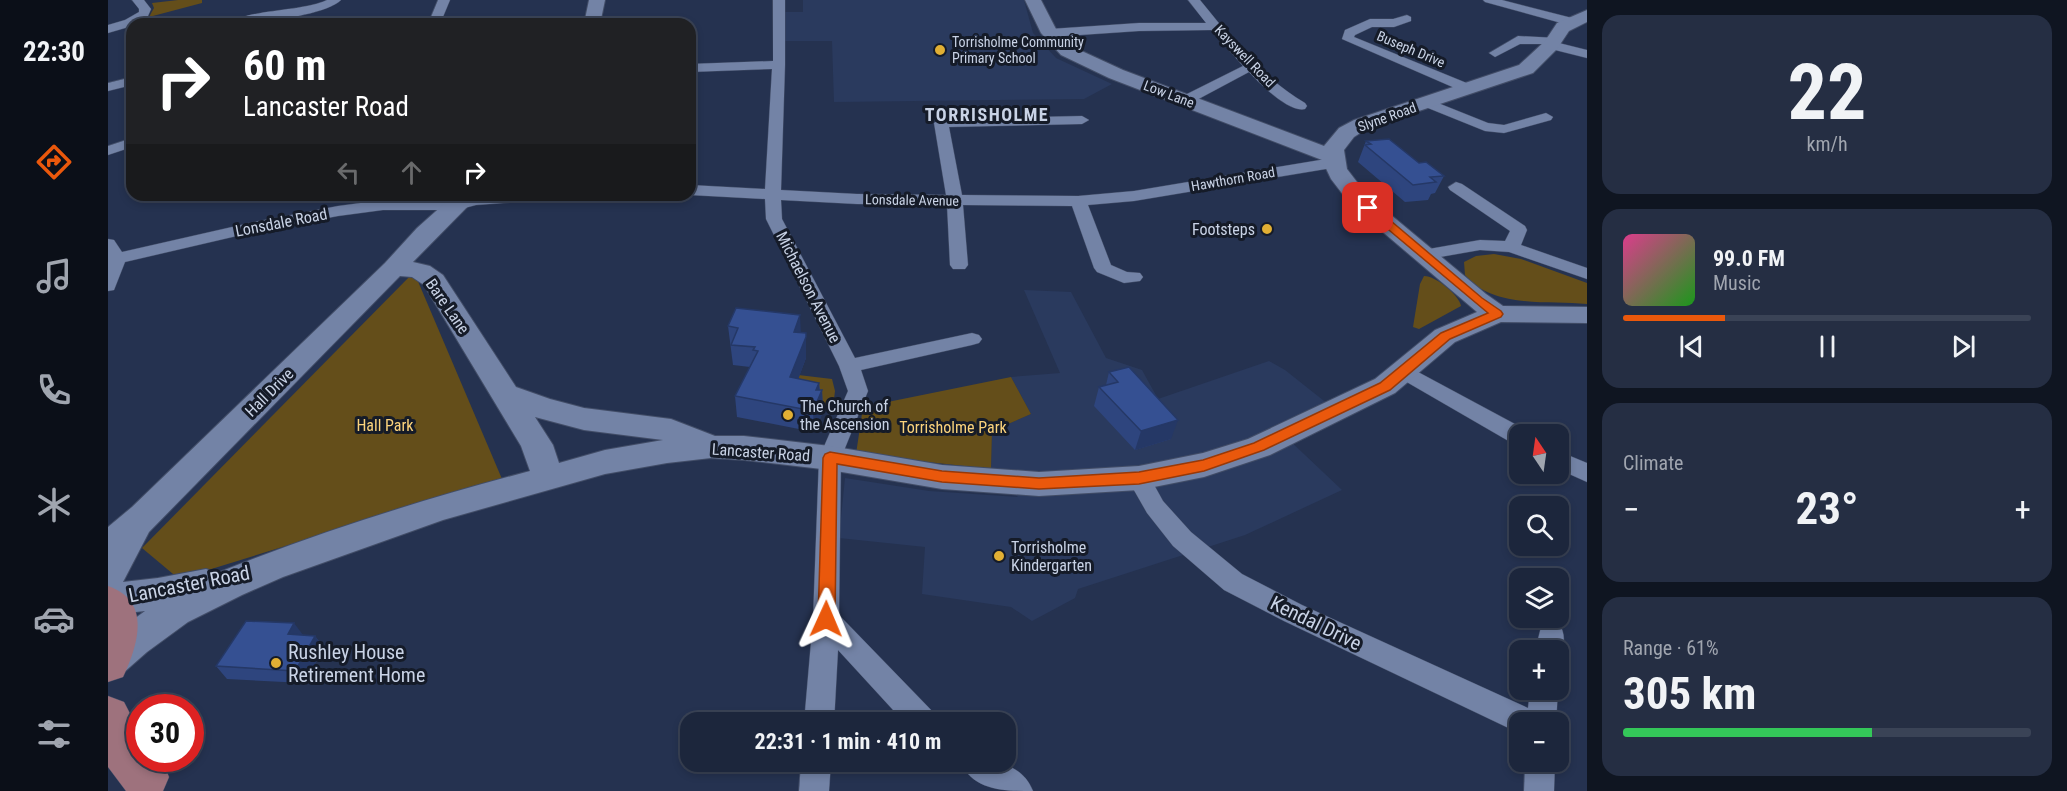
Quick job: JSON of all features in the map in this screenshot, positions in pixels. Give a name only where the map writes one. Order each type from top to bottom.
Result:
[{"type":"main road","points":[[593,18],[597,0]]},
{"type":"main road","name":"Low Lane","points":[[1033,0],[1050,33],[1067,51],[1116,74],[1332,159]]},
{"type":"main road","name":"Slyne Road","points":[[1332,159],[1338,141],[1354,128],[1526,69],[1552,43],[1557,33],[1579,18]]},
{"type":"main road","points":[[1332,159],[1359,200],[1497,314]]},
{"type":"main road","points":[[393,268],[426,233],[462,201]]},
{"type":"main road","name":"Bare Lane","points":[[393,268],[420,272],[429,275],[434,281],[537,445],[548,477]]},
{"type":"main road","name":"Hall Drive","points":[[108,547],[144,516],[393,268]]},
{"type":"main road","name":"Lancaster Road","points":[[108,662],[133,640],[175,612],[229,584],[270,567],[438,510],[548,477],[642,455],[711,447],[763,449],[942,477],[1039,484],[1139,478],[1204,465],[1259,447],[1385,386],[1405,372],[1445,336],[1497,314],[1587,315]]},
{"type":"main road","points":[[505,394],[543,408],[584,419],[671,430],[711,447]]},
{"type":"main road","name":"Hall Drive","points":[[108,575],[120,550],[144,516]]},
{"type":"main road","name":"Lancaster Road","points":[[108,601],[186,589],[270,567]]},
{"type":"main road","points":[[108,601],[116,612],[119,623],[117,642],[108,662]]},
{"type":"main road","points":[[108,717],[120,745],[140,778]]},
{"type":"street","points":[[138,0],[145,9],[140,18]]},
{"type":"street","points":[[265,15],[272,0]]},
{"type":"street","points":[[255,18],[324,6],[335,0]]},
{"type":"street","points":[[436,18],[444,0]]},
{"type":"street","name":"Michaelson Avenue","points":[[779,0],[774,219],[849,366],[858,391],[830,458]]},
{"type":"street","name":"Kayswell Road","points":[[1194,0],[1253,68],[1285,98],[1300,106]]},
{"type":"street","points":[[1489,0],[1579,18]]},
{"type":"street","name":"Buseph Drive","points":[[1407,19],[1394,23],[1370,23],[1349,33],[1348,39],[1469,89]]},
{"type":"street","points":[[108,29],[126,23]]},
{"type":"street","points":[[1050,33],[1138,27],[1215,26]]},
{"type":"street","points":[[1495,53],[1518,40],[1552,43],[1587,54]]},
{"type":"street","points":[[696,68],[779,65]]},
{"type":"street","points":[[1186,100],[1248,68],[1253,68]]},
{"type":"street","points":[[108,87],[126,82]]},
{"type":"street","points":[[1428,102],[1485,127],[1504,129],[1546,117]]},
{"type":"street","points":[[959,265],[955,201],[941,123],[1082,120]]},
{"type":"street","points":[[108,151],[126,144]]},
{"type":"street","name":"Hawthorn Road","points":[[1134,196],[1332,159]]},
{"type":"street","points":[[1456,187],[1519,230],[1511,247]]},
{"type":"street","name":"Lonsdale Avenue","points":[[696,190],[857,199],[955,201],[1078,201],[1134,196]]},
{"type":"street","name":"Lonsdale Road","points":[[111,255],[254,226],[338,203],[413,204],[450,201]]},
{"type":"street","points":[[1078,201],[1104,268],[1125,278],[1134,277]]},
{"type":"street","points":[[1423,255],[1480,245],[1511,247],[1587,274]]},
{"type":"street","points":[[108,285],[111,255]]},
{"type":"street","points":[[849,366],[972,339]]},
{"type":"street","points":[[1405,372],[1509,431]]},
{"type":"street","points":[[820,712],[826,619],[830,458]]},
{"type":"street","points":[[1569,464],[1587,473]]},
{"type":"street","name":"Kendal Drive","points":[[1139,478],[1155,507],[1182,539],[1233,582],[1293,613],[1509,714]]},
{"type":"street","points":[[826,619],[914,712]]},
{"type":"street","points":[[814,791],[815,772]]},
{"type":"street","points":[[990,772],[1018,791]]},
{"type":"street","points":[[1539,791],[1540,772]]},
{"type":"shaded area","name":"Torrisholme Community Primary School","points":[[803,0],[1024,0],[1033,33],[1056,58],[1112,84],[1084,99],[834,102],[832,41],[782,41],[782,12],[803,12]]},
{"type":"shaded area","points":[[1024,290],[1071,292],[1106,358],[1142,370],[1158,399],[1269,361],[1285,370],[1338,412],[1287,438],[1342,490],[1245,535],[1078,589],[1075,598],[1032,621],[1011,607],[922,594],[925,547],[839,538],[845,478],[929,491],[1018,497],[991,469],[992,431],[1031,414],[1011,377],[1060,373]]},
{"type":"green space","points":[[202,0],[202,3],[149,17],[154,8],[152,3]]},
{"type":"green space","points":[[1494,254],[1521,259],[1587,283],[1587,304],[1522,301],[1490,293],[1477,286],[1465,275],[1464,262],[1476,256]]},
{"type":"green space","name":"Hall Park","points":[[414,272],[502,479],[179,579],[142,548]]},
{"type":"green space","points":[[1424,276],[1435,279],[1446,287],[1461,306],[1419,329],[1413,327],[1420,284]]},
{"type":"green space","points":[[790,374],[832,379],[835,391],[833,407],[781,397]]},
{"type":"green space","name":"Torrisholme Park","points":[[1011,377],[1031,414],[992,431],[991,469],[856,454],[863,407]]},
{"type":"building","points":[[1389,139],[1419,163],[1426,162],[1444,176],[1430,177],[1436,182],[1413,185],[1365,145],[1371,144],[1366,141]]},
{"type":"building","points":[[736,308],[800,315],[794,332],[806,333],[806,337],[790,377],[819,383],[816,390],[822,390],[813,411],[735,396],[758,351],[753,350],[755,347],[731,345],[738,328],[728,326]]},
{"type":"building","points":[[1129,367],[1178,420],[1141,431],[1099,387],[1118,382],[1109,372]]},
{"type":"building","name":"Rushley House Retirement Home","points":[[246,621],[294,623],[288,634],[315,636],[295,671],[216,666]]},
{"type":"place","name":"Torrisholme Community Primary School","points":[[940,50]]},
{"type":"place","name":"Footsteps","points":[[1267,229]]},
{"type":"place","name":"The Church of the Ascension","points":[[788,415]]},
{"type":"place","name":"Torrisholme Kindergarten","points":[[999,556]]},
{"type":"place","name":"Rushley House Retirement Home","points":[[276,663]]},
{"type":"district","name":"TORRISHOLME","points":[[987,115]]},
{"type":"route","points":[[826,619],[830,458],[942,477],[1039,484],[1139,478],[1204,465],[1259,447],[1385,386],[1405,372],[1445,336],[1497,314],[1477,300],[1368,208]]}]
